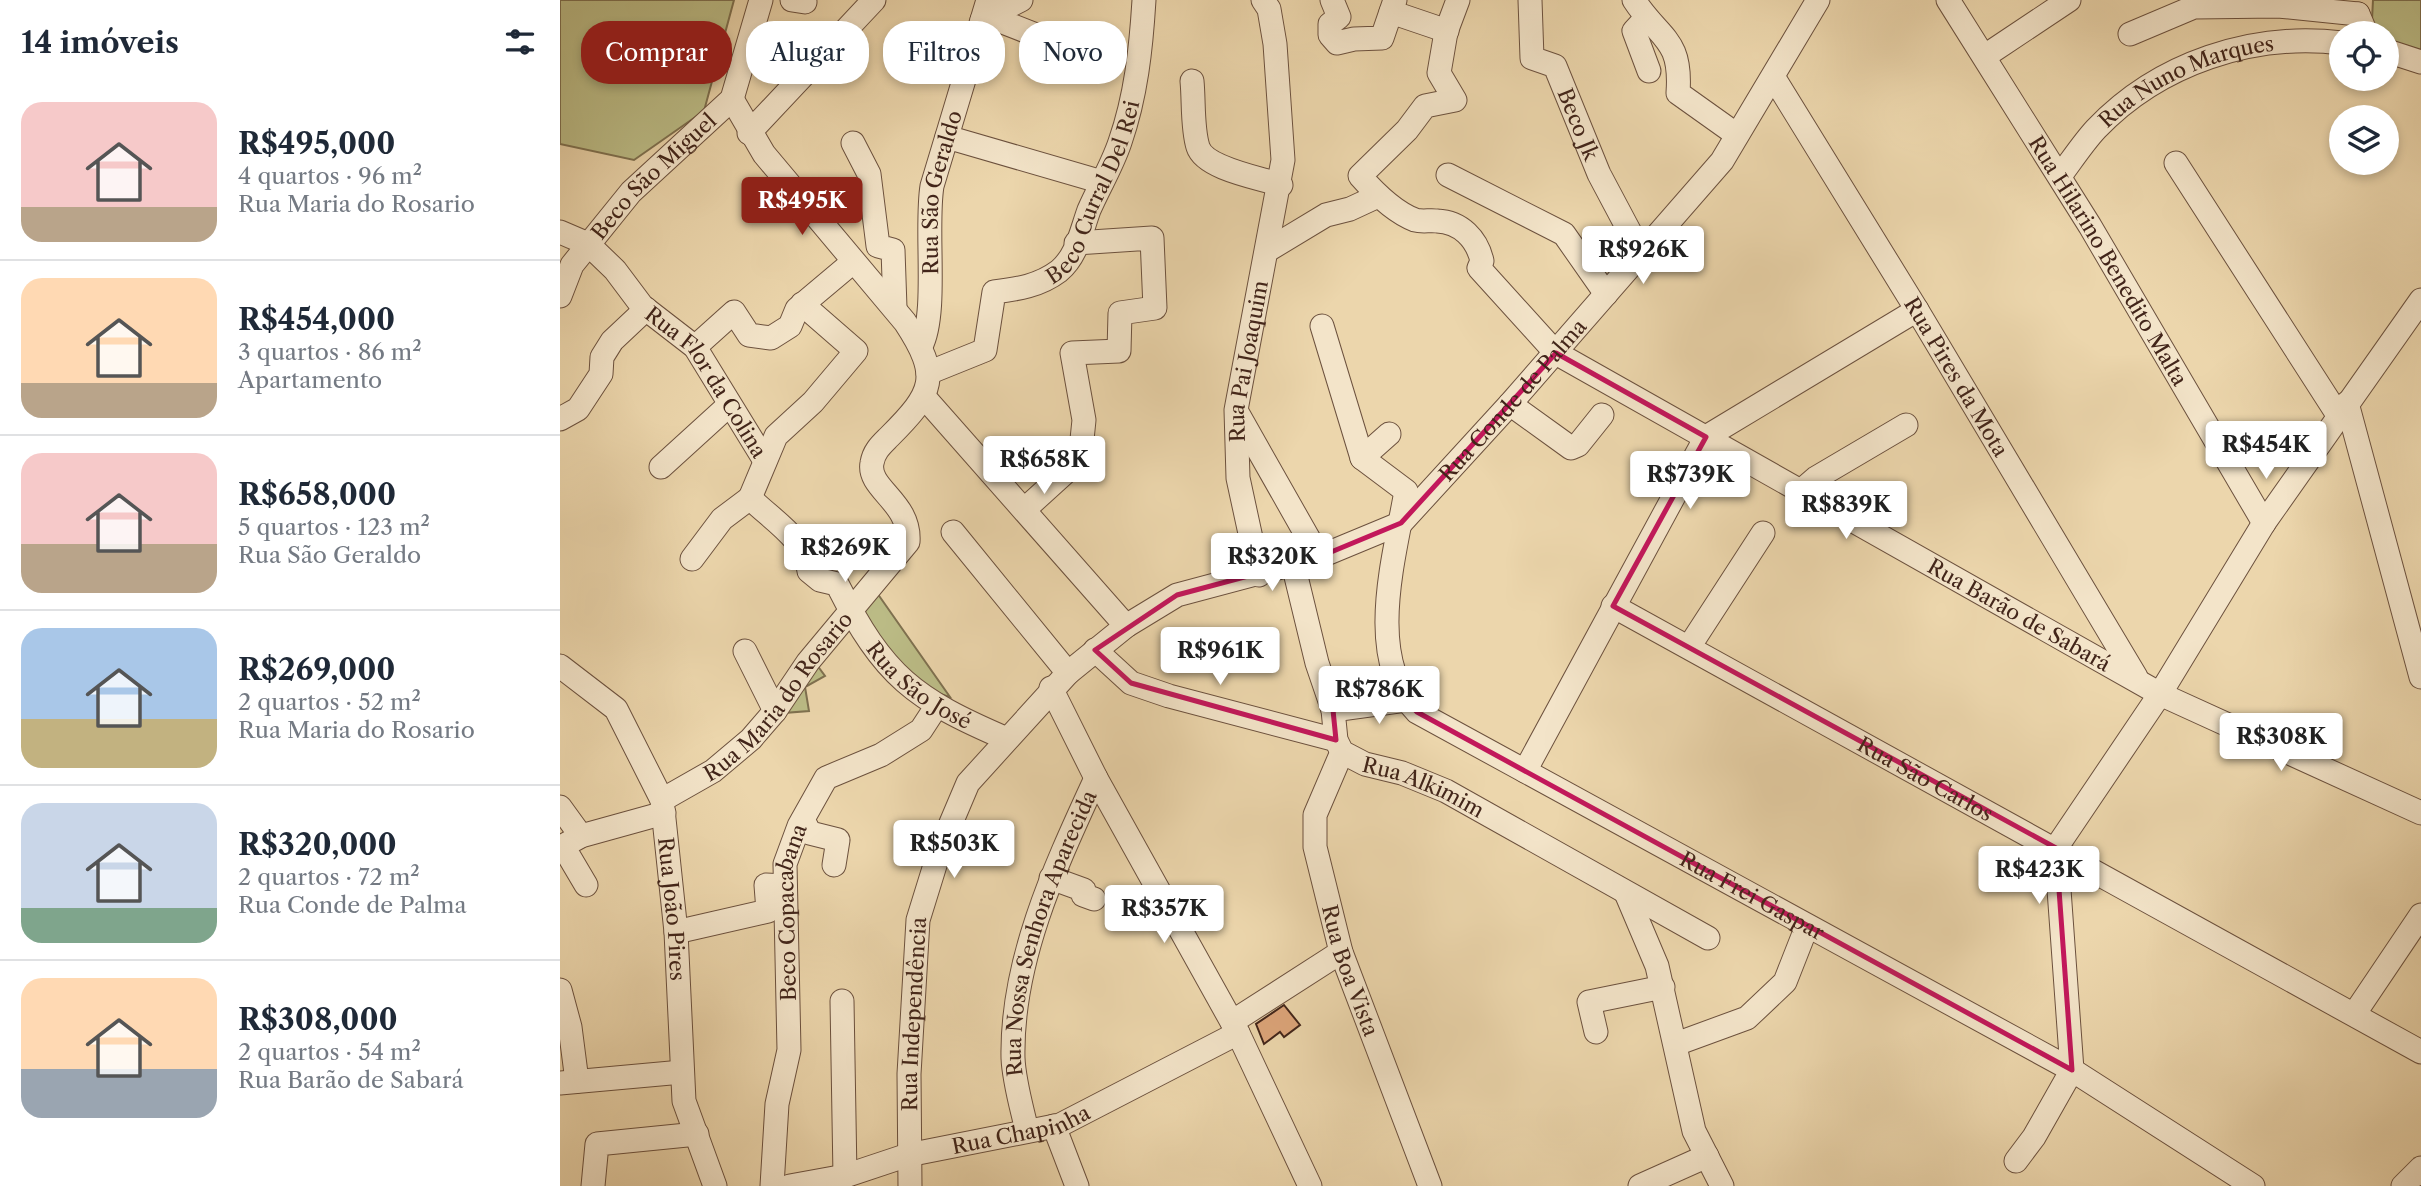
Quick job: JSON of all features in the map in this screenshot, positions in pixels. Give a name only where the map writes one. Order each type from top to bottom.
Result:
[{"type":"street","points":[[761,0],[732,99],[749,133],[853,262],[895,308],[921,346],[928,373],[925,398],[1126,626]]},
{"type":"street","points":[[749,133],[874,0]]},
{"type":"street","points":[[987,12],[1021,0]]},
{"type":"street","name":"Beco Curral Del Rei","points":[[928,373],[985,350],[994,292],[1033,286],[1059,271],[1075,253],[1076,243],[1120,143],[1139,67],[1144,0]]},
{"type":"street","name":"Rua Pai Joaquim","points":[[1259,575],[1238,478],[1236,410],[1281,186],[1282,147],[1275,44],[1269,9],[1263,0]]},
{"type":"street","points":[[1332,0],[1339,17],[1329,24],[1330,35],[1337,43],[1382,38],[1393,6],[1447,31]]},
{"type":"street","points":[[1268,250],[1326,215],[1350,209],[1377,196],[1360,176],[1407,130],[1425,106],[1455,100],[1439,73],[1447,31],[1458,0]]},
{"type":"street","name":"Beco Jk","points":[[1530,0],[1532,58],[1555,66],[1599,174],[1642,255]]},
{"type":"street","name":"Rua Conde de Palma","points":[[1126,626],[1177,595],[1319,557],[1401,523],[1556,353],[1721,161],[1774,78],[1818,0]]},
{"type":"street","name":"Rua Hilarino Benedito Malta","points":[[1948,0],[2060,176],[2263,523]]},
{"type":"street","points":[[1985,56],[2069,0]]},
{"type":"street","points":[[2130,34],[2188,4],[2278,3],[2364,16]]},
{"type":"street","points":[[1649,71],[1634,31],[1640,9],[1665,34],[1680,66],[1678,93],[1737,135]]},
{"type":"street","points":[[987,12],[1019,27]]},
{"type":"street","name":"Rua São Geraldo","points":[[921,346],[928,323],[928,209],[947,137],[987,12]]},
{"type":"street","name":"Rua Nuno Marques","points":[[2060,176],[2097,129],[2142,90],[2195,62],[2252,44],[2312,39],[2329,41]]},
{"type":"street","points":[[2399,55],[2421,62]]},
{"type":"street","name":"Rua Pires da Mota","points":[[1774,78],[1917,310],[2136,678]]},
{"type":"street","points":[[1192,81],[1198,147],[1204,158],[1236,172],[1281,186]]},
{"type":"street","name":"Beco São Miguel","points":[[560,296],[572,265],[631,192],[732,99]]},
{"type":"street","points":[[947,137],[1102,182]]},
{"type":"street","points":[[852,143],[869,173],[878,246],[893,250],[895,308]]},
{"type":"street","points":[[2176,163],[2342,409],[2421,677]]},
{"type":"street","points":[[1448,175],[1564,234],[1606,294]]},
{"type":"street","name":"Rua Barão de Sabará","points":[[1377,196],[1416,220],[1441,221],[1458,226],[1468,234],[1480,250],[1482,261],[1479,268],[1556,353],[2136,678],[2160,694],[2421,813]]},
{"type":"street","name":"Rua Flor da Colina","points":[[560,232],[588,244],[615,270],[646,309],[695,348],[728,406],[765,461],[750,498]]},
{"type":"street","points":[[1025,509],[1080,459],[1084,420],[1072,353],[1119,351],[1120,313],[1154,308],[1152,238],[1076,243]]},
{"type":"street","points":[[695,348],[734,312],[749,335],[771,338],[790,326],[802,304],[853,262]]},
{"type":"street","points":[[2016,1161],[2034,1137],[2072,1070],[2056,848],[2160,694],[2263,523],[2421,300]]},
{"type":"street","points":[[765,461],[776,436],[813,402],[856,351],[802,304]]},
{"type":"street","points":[[560,419],[578,409],[601,374],[602,358],[607,349],[646,309]]},
{"type":"street","points":[[1525,771],[1706,438],[1917,310]]},
{"type":"street","points":[[1322,326],[1362,458],[1406,491],[1386,608],[1390,659],[1406,700],[1333,710]]},
{"type":"street","name":"Rua Maria do Rosario","points":[[580,836],[663,806],[732,757],[775,711],[808,662],[908,542],[909,530],[902,509],[874,479],[871,466],[875,451],[925,398]]},
{"type":"street","points":[[1510,404],[1571,448],[1578,445],[1602,415]]},
{"type":"street","points":[[661,467],[728,406]]},
{"type":"street","points":[[1236,410],[1319,557]]},
{"type":"street","points":[[1801,491],[1816,478],[1906,425]]},
{"type":"street","points":[[1362,458],[1389,434]]},
{"type":"street","points":[[692,559],[722,519],[750,498],[778,526],[796,539],[807,556],[809,571],[820,580],[837,584],[851,611]]},
{"type":"street","points":[[953,532],[1060,681],[1096,778],[1235,1028],[1310,1186]]},
{"type":"street","points":[[1689,647],[1763,533]]},
{"type":"street","points":[[1293,564],[1317,663],[1333,710],[1339,746]]},
{"type":"street","name":"Rua São Carlos","points":[[1614,606],[2355,1013],[2421,1052]]},
{"type":"street","name":"Rua São José","points":[[851,611],[880,657],[906,685],[936,707],[1007,739]]},
{"type":"street","name":"Rua Independência","points":[[910,1186],[909,1074],[918,920],[940,849],[968,783],[1060,681],[1126,626]]},
{"type":"street","name":"Rua Alkimim","points":[[1095,650],[1131,683],[1339,746],[1365,764],[1402,773],[1446,791],[1708,938]]},
{"type":"street","points":[[745,651],[775,711]]},
{"type":"street","name":"Rua João Pires","points":[[560,666],[616,709],[663,806],[676,932],[684,1101],[715,1186]]},
{"type":"street","name":"Rua Frei Gaspar","points":[[1406,700],[1417,712],[2072,1070],[2253,1186]]},
{"type":"street","name":"Beco Copacabana","points":[[772,1186],[777,1104],[789,1050],[785,864],[803,820],[826,778],[881,755],[921,730],[936,707]]},
{"type":"street","name":"Rua Boa Vista","points":[[1339,746],[1315,815],[1315,847],[1341,952],[1430,1186]]},
{"type":"street","name":"Rua Nossa Senhora Aparecida","points":[[1027,1131],[1013,1059],[1019,986],[1051,878],[1096,778]]},
{"type":"street","points":[[560,807],[580,836],[563,846],[586,885]]},
{"type":"street","points":[[803,820],[810,833],[838,840],[834,865]]},
{"type":"street","points":[[1051,878],[1083,890],[1083,895],[1094,899]]},
{"type":"street","points":[[676,932],[768,911],[766,886],[785,886]]},
{"type":"street","points":[[1626,894],[1657,966],[1694,1131],[1722,1186]]},
{"type":"street","points":[[2355,1013],[2421,915]]},
{"type":"street","points":[[1676,1044],[1747,1018],[1785,982],[1807,926]]},
{"type":"street","name":"Rua Chapinha","points":[[790,1186],[845,1176],[908,1155],[1054,1126],[1235,1028],[1341,952]]},
{"type":"street","points":[[1596,1032],[1589,1002],[1663,987]]},
{"type":"street","points":[[560,990],[570,1027],[568,1082],[682,1072]]},
{"type":"street","points":[[842,1001],[845,1176]]},
{"type":"street","points":[[1054,1126],[1077,1186]]},
{"type":"street","points":[[593,1186],[597,1144],[697,1134]]},
{"type":"street","points":[[1640,1186],[1707,1156]]},
{"type":"street","points":[[2403,1186],[2421,1168]]},
{"type":"highlighted area","points":[[1556,353],[1706,437],[1613,606],[2056,848],[2072,1070],[1417,712],[1406,700],[1333,710],[1336,740],[1131,683],[1095,650],[1177,595],[1319,557],[1401,523]]},
{"type":"green space","points":[[560,0],[734,0],[728,21],[581,21],[581,84],[711,84],[704,111],[634,160],[560,144]]},
{"type":"green space","points":[[2373,0],[2421,0],[2421,62],[2399,53],[2399,21],[2372,20]]},
{"type":"green space","points":[[875,590],[950,697],[919,683],[885,648],[858,604]]},
{"type":"green space","points":[[814,661],[825,676],[805,687],[809,711],[783,713]]},
{"type":"building","points":[[1284,1005],[1300,1025],[1284,1037],[1280,1032],[1264,1044],[1256,1024]]}]
